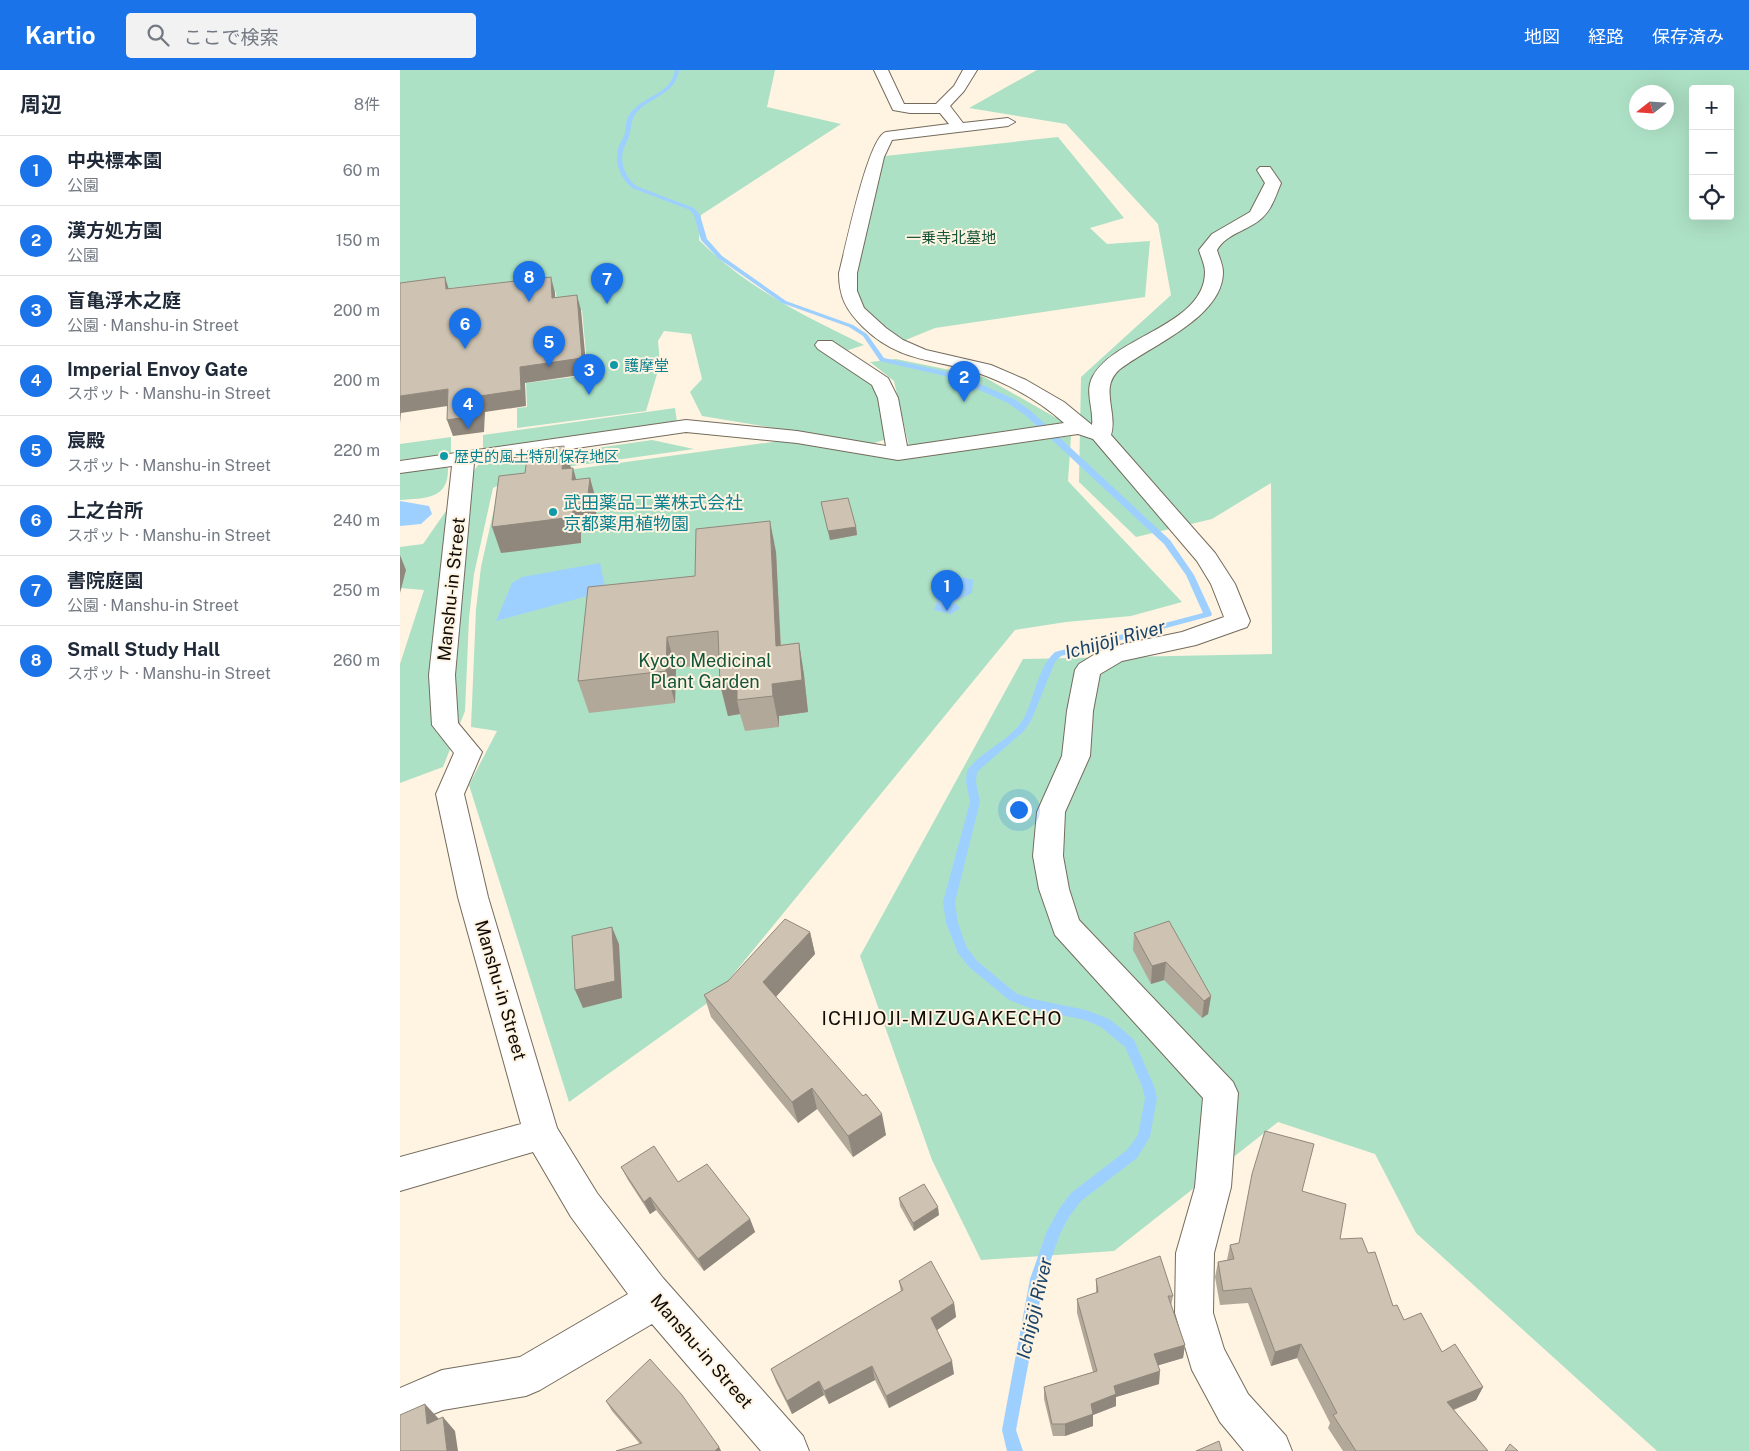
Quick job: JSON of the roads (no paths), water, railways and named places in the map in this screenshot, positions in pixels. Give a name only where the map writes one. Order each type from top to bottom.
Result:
[{"type":"street","points":[[881,70],[898,107],[905,109],[945,109],[959,128]]},
{"type":"street","points":[[940,108],[959,88],[970,70]]},
{"type":"street","points":[[1008,122],[886,136],[876,158],[848,273],[848,291],[856,310],[879,332],[896,344],[920,354],[984,369],[1019,384],[1057,406],[1090,431],[1120,460],[1208,558],[1238,621],[1186,639],[1114,654],[1088,670],[1080,711],[1076,756],[1052,812],[1048,856],[1054,889],[1066,926],[1221,1093],[1213,1186],[1195,1253],[1194,1313],[1206,1356],[1234,1408],[1271,1451]]},
{"type":"street","points":[[400,467],[686,426],[797,437],[898,454],[1090,431],[1105,425],[1098,385],[1103,374],[1112,365],[1164,332],[1203,303],[1212,284],[1214,273],[1208,250],[1218,237],[1254,216],[1260,210],[1273,183],[1265,170]]},
{"type":"street","points":[[898,454],[888,398],[881,382],[860,352],[920,354]]},
{"type":"street","name":"Manshu-in Street","points":[[464,458],[442,675],[445,725],[468,752],[450,794],[473,897],[541,1134],[584,1205],[657,1299],[788,1451]]},
{"type":"street","points":[[400,1174],[541,1134]]},
{"type":"street","points":[[400,1408],[442,1390],[526,1376],[657,1299]]},
{"type":"water","points":[[400,501],[429,506],[432,514],[421,524],[400,526]]},
{"type":"water","points":[[600,563],[606,591],[496,621],[512,583],[522,577]]},
{"type":"water","points":[[963,577],[973,580],[972,593],[954,602],[960,608],[951,614],[934,610],[937,602],[932,586]]},
{"type":"waterway","name":"Ichijōji River","points":[[677,70],[676,78],[667,90],[639,107],[631,117],[619,157],[622,171],[631,184],[634,187],[692,209],[697,215],[704,240],[720,257],[784,302],[851,326],[865,335],[882,360],[955,376],[1011,401],[1028,413],[1167,542],[1190,575],[1208,614],[1058,654],[1051,661],[1028,719],[1020,730],[972,771],[971,782],[975,802],[949,902],[952,923],[962,950],[973,964],[1013,997],[1032,1004],[1086,1015],[1105,1023],[1130,1044],[1148,1086],[1151,1098],[1144,1137],[1132,1154],[1076,1197],[1054,1231],[1037,1279],[1009,1430],[1015,1451]]},
{"type":"place","name":"Small Study Hall","points":[[529,302]]},
{"type":"place","name":"書院庭園","points":[[607,304]]},
{"type":"place","name":"上之台所","points":[[465,349]]},
{"type":"place","name":"護摩堂","points":[[614,365]]},
{"type":"place","name":"宸殿","points":[[549,367]]},
{"type":"place","name":"盲亀浮木之庭","points":[[589,395]]},
{"type":"place","name":"漢方処方園","points":[[964,402]]},
{"type":"place","name":"Imperial Envoy Gate","points":[[468,429]]},
{"type":"place","name":"歴史的風土特別保存地区","points":[[444,456]]},
{"type":"place","name":"武田薬品工業株式会社 京都薬用植物園","points":[[553,512]]},
{"type":"place","name":"中央標本園","points":[[947,611]]},
{"type":"district","name":"ICHIJOJI-MIZUGAKECHO","points":[[942,1018]]},
{"type":"park label","name":"一乗寺北墓地","points":[[951,237]]},
{"type":"park label","name":"Kyoto Medicinal Plant Garden","points":[[705,670]]}]
